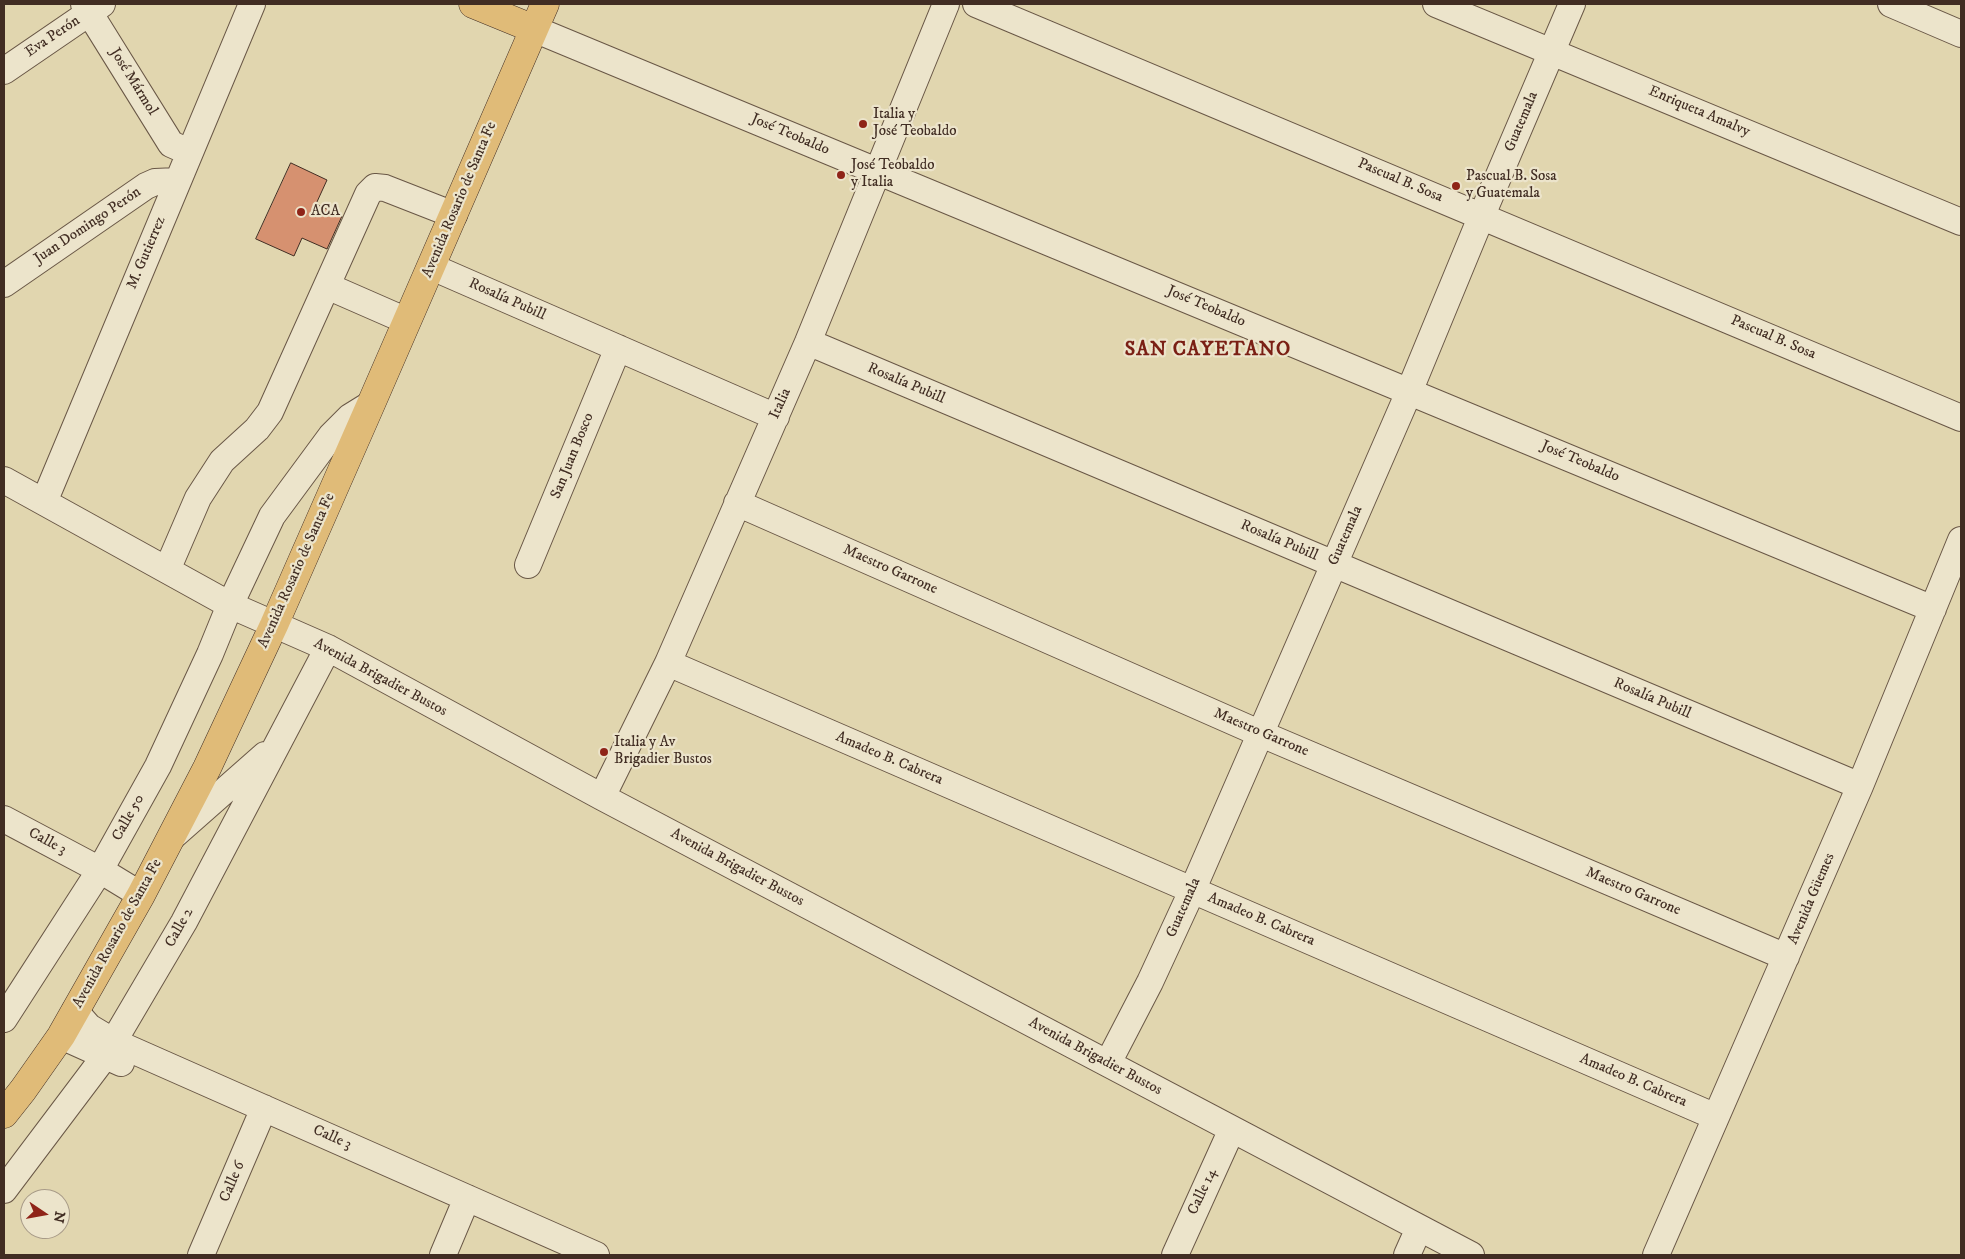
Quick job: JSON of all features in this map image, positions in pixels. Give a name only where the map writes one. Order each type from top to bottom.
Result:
[{"type":"main road","points":[[473,4],[534,29]]},
{"type":"main road","name":"Avenida Rosario de Santa Fe","points":[[4,1114],[61,1036],[141,895],[207,768],[274,624],[372,404],[546,4]]},
{"type":"street","name":"M. Gutierrez","points":[[44,502],[252,4]]},
{"type":"street","name":"Italia","points":[[602,797],[668,663],[776,417],[946,4]]},
{"type":"street","name":"Pascual B. Sosa","points":[[976,4],[1482,215],[1961,418]]},
{"type":"street","name":"Enriqueta Amalvy","points":[[1436,4],[1961,222]]},
{"type":"street","name":"Guatemala","points":[[1108,1064],[1150,982],[1192,890],[1409,392],[1572,4]]},
{"type":"street","points":[[1890,4],[1961,34]]},
{"type":"street","name":"José Mármol","points":[[92,7],[171,144],[190,152]]},
{"type":"street","name":"Eva Perón","points":[[4,71],[92,7]]},
{"type":"street","name":"José Teobaldo","points":[[534,29],[1933,609]]},
{"type":"street","name":"Juan Domingo Perón","points":[[4,284],[146,186],[155,182],[177,182]]},
{"type":"street","points":[[167,570],[198,498],[222,461],[257,429],[270,412],[368,194],[375,187],[385,188],[454,216]]},
{"type":"street","name":"Rosalía Pubill","points":[[432,267],[776,417]]},
{"type":"street","points":[[327,286],[408,322]]},
{"type":"street","name":"Rosalía Pubill","points":[[808,342],[1860,786]]},
{"type":"street","name":"San Juan Bosco","points":[[528,565],[618,348]]},
{"type":"street","name":"Calle 50","points":[[4,1019],[100,870],[158,766],[272,516],[331,436],[350,418],[372,404]]},
{"type":"street","name":"Avenida Brigadier Bustos","points":[[4,480],[230,605],[328,648],[602,797],[1471,1255]]},
{"type":"street","name":"Maestro Garrone","points":[[737,503],[1259,733],[1786,957]]},
{"type":"street","name":"Avenida Güemes","points":[[1656,1255],[1860,786],[1961,540]]},
{"type":"street","name":"Calle 2","points":[[4,1189],[110,1049],[184,922],[328,648]]},
{"type":"street","name":"Amadeo B. Cabrera","points":[[668,663],[1716,1118]]},
{"type":"street","points":[[170,839],[278,744]]},
{"type":"street","name":"Calle 3","points":[[4,819],[100,870],[141,895]]},
{"type":"street","name":"Calle 3","points":[[75,1011],[110,1049]]},
{"type":"street","name":"Calle 3","points":[[61,1036],[110,1049],[464,1206],[596,1255]]},
{"type":"street","name":"Calle 6","points":[[201,1255],[261,1117]]},
{"type":"street","name":"Calle 14","points":[[1175,1255],[1232,1129]]},
{"type":"street","points":[[443,1255],[464,1206]]},
{"type":"street","name":"Calle 3","points":[[464,1206],[553,1255]]},
{"type":"street","points":[[1408,1255],[1419,1228]]},
{"type":"building","name":"ACA","points":[[291,163],[327,180],[316,204],[342,216],[327,249],[302,238],[294,256],[256,239]]},
{"type":"place","name":"Italia y José Teobaldo","points":[[863,124]]},
{"type":"place","name":"José Teobaldo y Italia","points":[[841,175]]},
{"type":"place","name":"Pascual B. Sosa y Guatemala","points":[[1456,186]]},
{"type":"place","name":"ACA","points":[[301,212]]},
{"type":"place","name":"Italia y Av Brigadier Bustos","points":[[604,752]]},
{"type":"district","name":"SAN CAYETANO","points":[[1208,351]]}]
